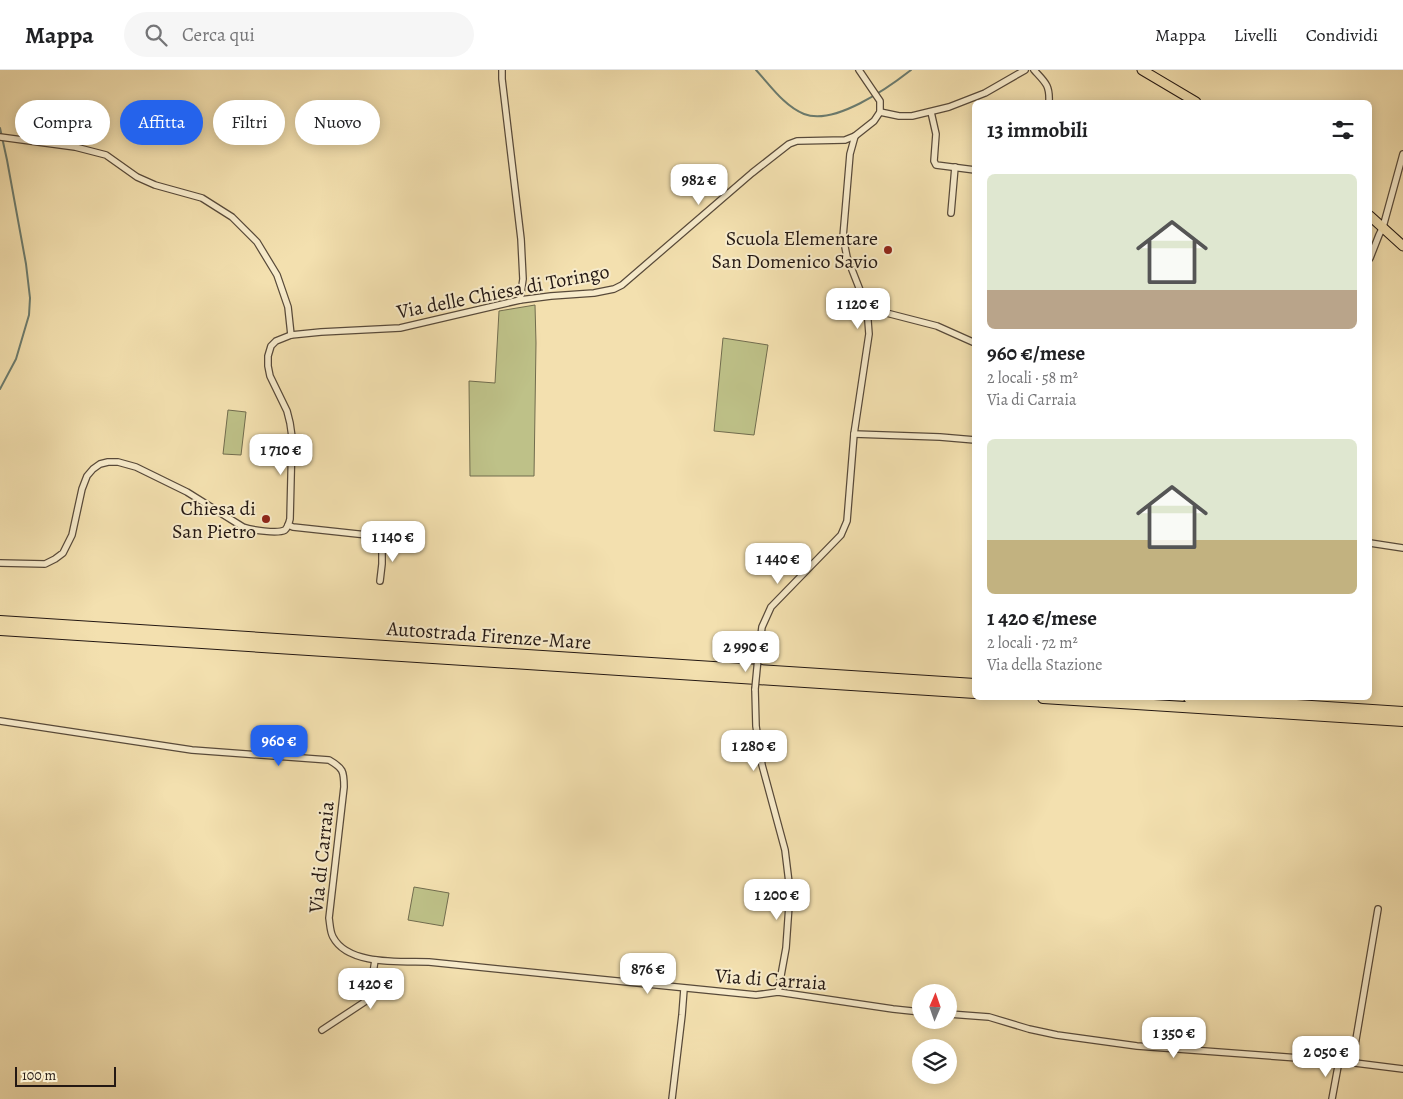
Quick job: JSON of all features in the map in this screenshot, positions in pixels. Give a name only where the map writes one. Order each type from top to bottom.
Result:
[{"type":"highway","name":"Autostrada Firenze-Mare","points":[[0,621],[972,684]]},
{"type":"highway","name":"Autostrada Firenze-Mare","points":[[0,630],[972,693]]},
{"type":"highway","points":[[1073,700],[1403,721]]},
{"type":"highway","points":[[1220,700],[1403,712]]},
{"type":"main road","points":[[1142,70],[1193,100]]},
{"type":"main road","points":[[1372,218],[1403,246]]},
{"type":"street","points":[[502,70],[521,239],[522,279],[520,300]]},
{"type":"street","points":[[859,70],[880,101],[880,112],[906,117],[949,107],[985,93],[1025,70]]},
{"type":"street","points":[[1034,70],[1046,82],[1049,88],[1049,100]]},
{"type":"street","name":"Via delle Chiesa di Toringo","points":[[288,525],[290,519],[292,436],[287,411],[270,376],[268,356],[271,346],[276,341],[291,335],[400,328],[520,300],[594,293],[614,289],[627,281],[788,144],[797,141],[845,140],[855,136],[874,121],[880,112]]},
{"type":"street","points":[[930,112],[936,134],[934,161],[936,165],[972,170]]},
{"type":"street","points":[[778,992],[786,948],[790,891],[785,850],[762,765],[756,726],[755,689],[762,627],[771,607],[841,534],[847,522],[854,434],[869,334],[867,308],[847,257],[843,236],[850,154],[855,136]]},
{"type":"street","points":[[0,137],[75,147],[106,155],[137,177],[155,185],[202,198],[232,218],[257,242],[277,275],[288,307],[291,335]]},
{"type":"street","points":[[1372,253],[1384,227],[1403,154]]},
{"type":"street","points":[[951,213],[955,167]]},
{"type":"street","points":[[867,308],[937,326],[972,342]]},
{"type":"street","points":[[854,434],[972,440]]},
{"type":"street","points":[[0,563],[46,564],[56,560],[63,553],[72,535],[82,489],[87,476],[100,464],[118,462],[136,467],[187,492],[252,530],[280,531],[285,530],[288,525],[367,536],[374,539],[382,544],[380,581]]},
{"type":"street","points":[[1372,543],[1403,548]]},
{"type":"street","name":"Via di Carraia","points":[[0,721],[192,750],[329,760],[338,766],[344,774],[344,787],[329,918],[332,936],[341,947],[359,956],[375,960],[449,964],[684,989],[756,995],[778,992],[912,1011]]},
{"type":"street","points":[[1352,1063],[1378,909]]},
{"type":"street","points":[[322,1030],[369,1000],[375,960]]},
{"type":"street","points":[[672,1099],[684,989]]},
{"type":"street","points":[[958,1015],[989,1017],[1057,1035],[1138,1046],[1339,1061],[1403,1069]]},
{"type":"street","points":[[1332,1099],[1339,1061]]},
{"type":"green space","points":[[535,305],[534,476],[470,476],[469,381],[495,383],[499,311]]},
{"type":"green space","points":[[723,338],[768,345],[754,435],[714,431]]},
{"type":"green space","points":[[228,410],[246,412],[241,455],[223,454]]},
{"type":"green space","points":[[414,887],[449,893],[443,926],[408,920]]},
{"type":"waterway","points":[[756,70],[790,106],[804,114],[816,116],[830,115],[860,103],[911,70]]},
{"type":"waterway","points":[[0,128],[26,264],[30,298],[29,315],[16,359],[0,389]]},
{"type":"place","name":"Scuola Elementare San Domenico Savio","points":[[888,250]]},
{"type":"place","name":"Chiesa di San Pietro","points":[[266,519]]}]
